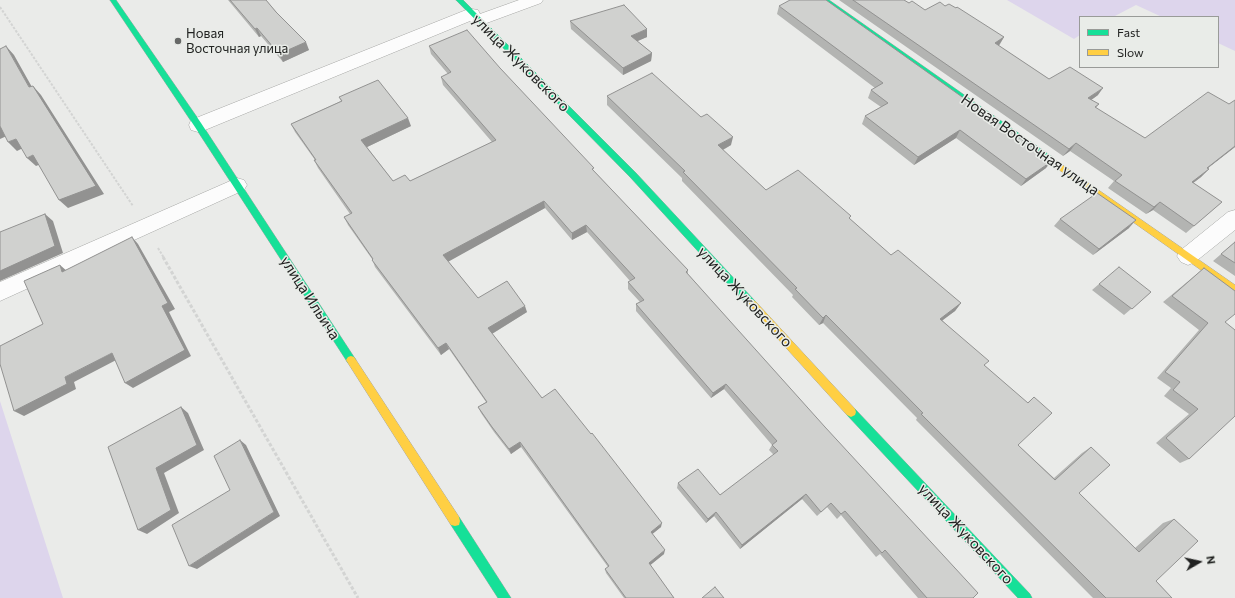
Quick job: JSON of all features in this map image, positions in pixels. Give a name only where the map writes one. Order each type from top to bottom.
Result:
[{"type":"street","name":"улица Ильича","points":[[113,0],[198,125],[505,598]]},
{"type":"street","name":"улица Жуковского","points":[[459,0],[633,175],[885,449],[1026,598]]},
{"type":"street","points":[[198,125],[475,17],[535,0]]},
{"type":"street","name":"Новая Восточная улица","points":[[825,0],[1235,290]]},
{"type":"street","points":[[0,292],[237,185]]},
{"type":"street","points":[[1188,256],[1235,218]]},
{"type":"path","points":[[0,7],[146,226],[358,598]]},
{"type":"shaded area","points":[[1007,0],[1235,0],[1235,51],[1219,43],[1219,16],[1160,16],[1136,5],[1115,16],[1079,16],[1079,36],[1074,39]]},
{"type":"shaded area","points":[[0,401],[63,598],[0,598]]},
{"type":"building","points":[[230,0],[266,0],[306,42],[279,54]]},
{"type":"building","points":[[790,0],[826,0],[1052,161],[1026,179],[960,130],[918,157],[865,116],[888,103],[871,90],[883,83],[779,6]]},
{"type":"building","points":[[853,0],[904,0],[909,3],[912,1],[925,10],[940,2],[945,6],[949,4],[956,8],[957,7],[1004,37],[995,43],[1049,79],[1070,67],[1103,88],[1088,98],[1099,104],[1095,107],[1145,138],[1208,92],[1229,104],[1235,100],[1235,146],[1192,182],[1222,202],[1194,226],[1160,202],[1154,207],[1115,181],[1122,175],[1076,143],[1069,149]]},
{"type":"building","points":[[624,5],[647,29],[631,36],[652,53],[623,68],[570,21]]},
{"type":"building","points":[[467,30],[500,68],[594,168],[592,169],[688,270],[686,272],[825,427],[978,593],[973,598],[927,598],[885,550],[882,553],[845,511],[841,514],[831,503],[821,512],[806,494],[742,545],[716,512],[708,519],[678,483],[698,469],[720,495],[778,451],[772,445],[777,441],[726,384],[713,393],[636,304],[644,300],[628,282],[635,278],[586,225],[572,233],[544,201],[443,255],[478,298],[507,281],[525,306],[488,328],[542,398],[555,389],[591,434],[592,433],[662,523],[651,532],[665,550],[649,563],[674,598],[626,598],[605,569],[609,566],[520,442],[509,449],[492,427],[478,407],[487,402],[446,343],[438,348],[372,260],[373,259],[344,217],[352,213],[314,160],[316,160],[291,124],[342,101],[339,97],[378,80],[408,118],[361,140],[393,181],[405,175],[410,181],[496,140],[441,77],[451,72],[429,46]]},
{"type":"building","points":[[6,46],[29,87],[33,86],[96,186],[59,200],[33,155],[27,158],[16,139],[8,142],[0,126],[0,49]]},
{"type":"building","points":[[652,73],[701,117],[707,114],[733,137],[718,145],[766,190],[798,170],[851,216],[849,218],[891,255],[898,250],[961,303],[940,319],[989,361],[984,365],[1028,403],[1034,397],[1052,413],[1018,445],[1055,480],[1091,447],[1110,465],[1079,493],[1139,552],[1174,519],[1198,541],[1156,581],[1172,598],[1106,598],[921,414],[923,413],[826,315],[823,318],[795,289],[797,288],[683,172],[685,171],[607,96]]},
{"type":"building","points":[[1097,193],[1136,220],[1099,249],[1060,219]]},
{"type":"building","points":[[45,214],[55,246],[0,271],[0,232]]},
{"type":"building","points":[[132,237],[168,303],[162,306],[185,350],[125,383],[112,353],[65,377],[67,384],[14,411],[0,364],[0,346],[43,324],[24,281],[60,265],[62,272]]},
{"type":"building","points":[[1235,242],[1235,263],[1221,254]]},
{"type":"building","points":[[1119,267],[1151,292],[1132,309],[1099,284]]},
{"type":"building","points":[[1204,268],[1235,291],[1235,314],[1225,322],[1235,330],[1235,416],[1189,459],[1166,438],[1198,409],[1173,390],[1180,382],[1165,372],[1208,323],[1172,296]]},
{"type":"building","points":[[181,407],[197,445],[156,468],[171,510],[138,530],[108,447]]},
{"type":"building","points":[[240,440],[274,512],[189,566],[172,525],[230,490],[214,456]]},
{"type":"building","points":[[715,587],[724,598],[702,598]]},
{"type":"traffic: fast","points":[[113,0],[198,125],[351,360]]},
{"type":"traffic: fast","points":[[459,0],[633,175],[752,304]]},
{"type":"traffic: fast","points":[[825,0],[1051,160]]},
{"type":"traffic: fast","points":[[851,412],[1026,598]]},
{"type":"traffic: fast","points":[[455,521],[505,598]]},
{"type":"traffic: slow","points":[[1051,160],[1235,290]]},
{"type":"traffic: slow","points":[[752,304],[851,412]]},
{"type":"traffic: slow","points":[[351,360],[455,521]]},
{"type":"place","name":"Новая Восточная улица","points":[[178,41]]}]
